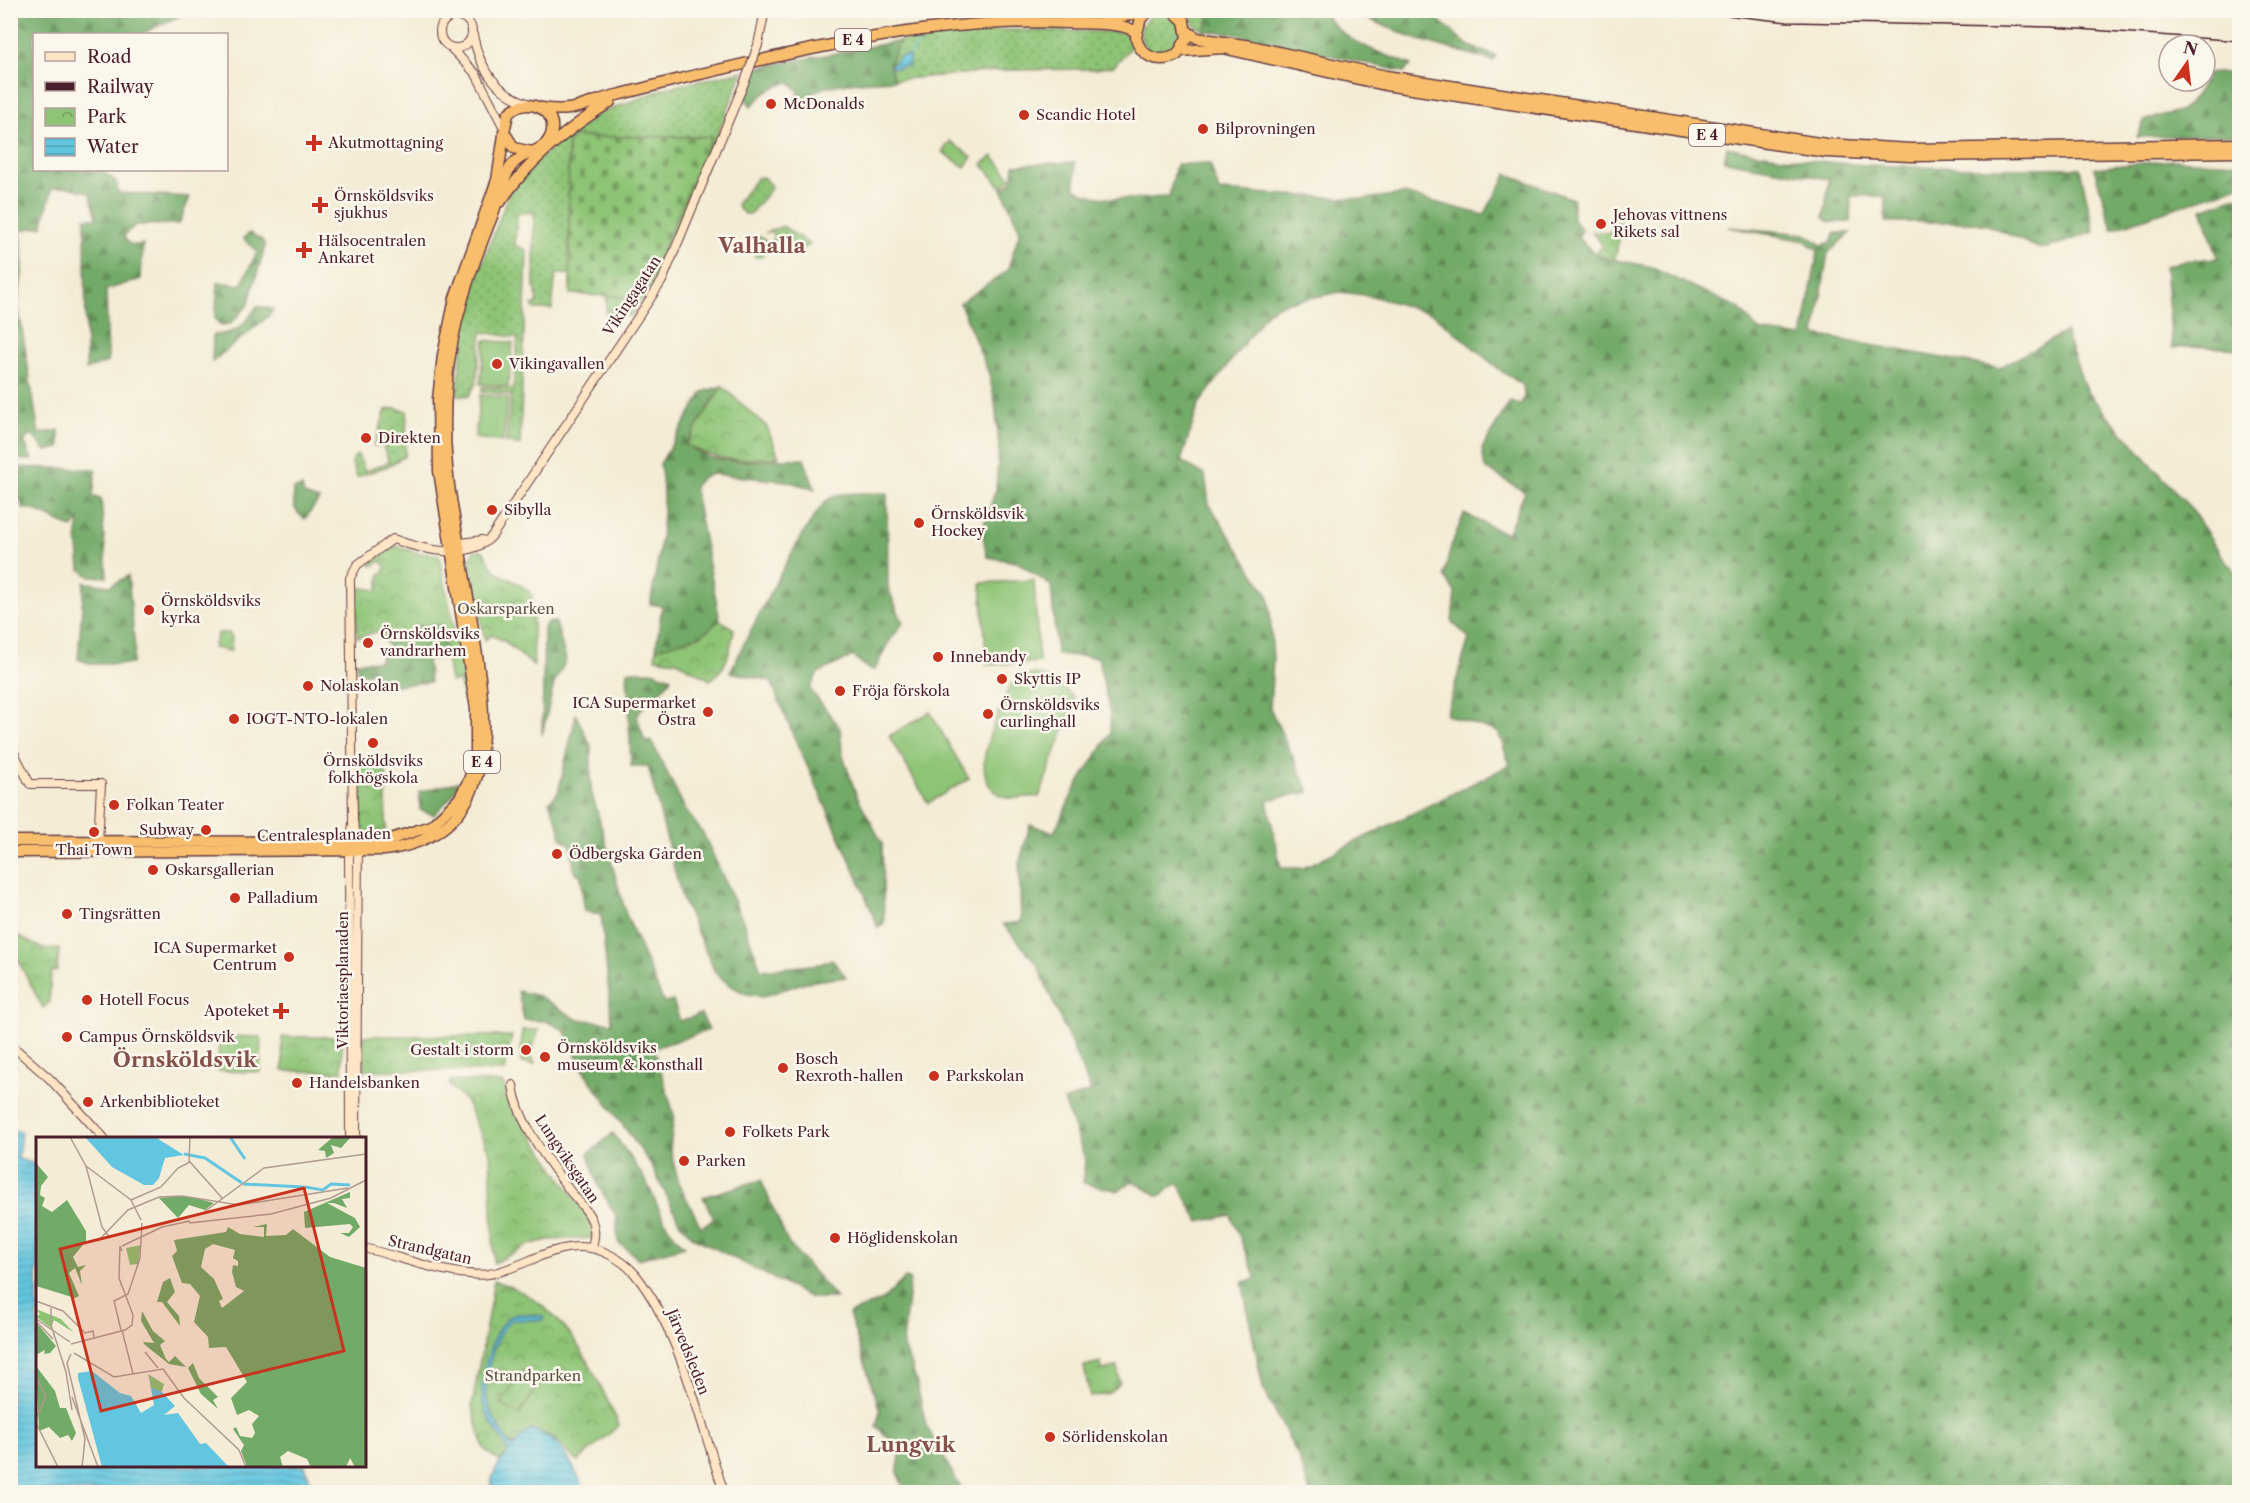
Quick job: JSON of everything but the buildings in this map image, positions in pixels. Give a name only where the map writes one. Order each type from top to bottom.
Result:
[{"type":"highway","name":"E 4","points":[[1078,24],[1112,20],[1150,10]]},
{"type":"highway","points":[[1150,10],[1141,18],[1136,32],[1141,49],[1153,58],[1171,58],[1180,51],[1185,21],[1173,10]]},
{"type":"highway","name":"E 4","points":[[1185,21],[1197,38],[1251,46],[1377,75],[1826,144],[1911,149],[2240,144]]},
{"type":"highway","name":"E 4","points":[[528,104],[542,108],[573,110],[598,100],[810,49],[893,34],[994,23],[1122,25],[1136,32]]},
{"type":"highway","name":"E 4","points":[[1180,51],[1214,48],[1233,50],[1385,84],[1826,152],[1911,156],[2240,152]]},
{"type":"highway","name":"E 4","points":[[443,472],[452,348],[469,276],[509,170],[517,160],[541,148],[575,118],[632,92]]},
{"type":"highway","points":[[493,213],[517,180],[566,132],[610,102]]},
{"type":"highway","points":[[528,104],[511,111],[504,130],[514,148],[532,152]]},
{"type":"highway","points":[[542,108],[552,124],[550,138]]},
{"type":"highway","name":"E 4","points":[[443,472],[438,399],[447,329],[462,274],[497,180],[504,130]]},
{"type":"highway","name":"Centralesplanaden","points":[[10,852],[354,846],[398,849],[435,833],[466,803],[479,776],[484,746],[482,686],[443,472]]},
{"type":"highway","name":"Centralesplanaden","points":[[10,841],[101,849]]},
{"type":"main road","name":"Vikingagatan","points":[[455,547],[488,540],[662,280],[699,196],[747,76],[758,45],[765,10]]},
{"type":"main road","points":[[504,130],[476,74],[442,39],[441,30],[445,20],[453,13],[469,22],[478,56],[499,88],[510,98],[528,104]]},
{"type":"main road","points":[[449,46],[464,46],[472,33]]},
{"type":"main road","name":"Viktoriaesplanaden","points":[[356,1137],[349,586],[352,573],[357,565],[393,539],[430,549],[455,547]]},
{"type":"main road","points":[[10,745],[30,784],[102,784],[101,849]]},
{"type":"main road","name":"Viktoriaesplanaden","points":[[350,1137],[354,846]]},
{"type":"main road","points":[[10,1044],[50,1079],[103,1137]]},
{"type":"main road","name":"Lungviksgatan","points":[[513,1085],[515,1100],[527,1125],[549,1161],[592,1220],[595,1232],[592,1248]]},
{"type":"main road","name":"Strandgatan","points":[[366,1248],[477,1275],[507,1269],[559,1249],[592,1248]]},
{"type":"main road","name":"Järvedsleden","points":[[592,1248],[620,1261],[634,1272],[645,1289],[674,1344],[724,1492]]},
{"type":"green space","points":[[10,11],[190,11],[143,33],[33,33],[33,171],[101,171],[116,181],[118,193],[190,197],[179,224],[136,225],[125,234],[125,239],[131,244],[143,244],[141,279],[106,290],[108,362],[86,370],[85,218],[97,218],[90,193],[68,187],[52,188],[43,226],[21,230],[23,267],[18,305],[39,434],[59,430],[60,448],[46,451],[32,435],[24,440],[32,460],[10,459]]},
{"type":"green space","points":[[1192,11],[1211,11],[1204,31],[1193,24]]},
{"type":"green space","points":[[1211,11],[1323,11],[1340,31],[1350,38],[1411,65],[1404,72],[1230,33],[1204,31]]},
{"type":"green space","points":[[1352,11],[1428,11],[1469,46],[1496,56],[1494,61],[1416,39]]},
{"type":"green space","points":[[1162,13],[1177,19],[1183,34],[1177,49],[1162,55],[1147,49],[1141,34],[1147,19]]},
{"type":"green space","points":[[1011,30],[1122,32],[1128,36],[1130,48],[1114,66],[1095,69],[1008,70],[894,80],[889,65],[900,41],[963,32]]},
{"type":"green space","points":[[900,41],[889,64],[894,80],[854,82],[827,87],[804,98],[794,107],[791,106],[799,92],[790,82],[768,91],[751,107],[744,96],[756,68]]},
{"type":"green space","points":[[743,71],[674,246],[658,278],[631,316],[606,313],[607,296],[641,298],[712,137],[568,137],[570,274],[556,274],[552,309],[535,309],[532,305],[537,303],[534,288],[534,212],[517,214],[515,245],[527,250],[520,446],[506,442],[511,395],[482,392],[482,387],[513,389],[518,338],[482,332],[476,383],[469,396],[457,395],[464,329],[478,274],[509,194],[527,167],[596,115],[666,88]]},
{"type":"green space","points":[[2217,72],[2239,74],[2239,135],[2137,137],[2144,121],[2176,112],[2190,103],[2197,93],[2217,93]]},
{"type":"green space","points":[[568,137],[712,137],[641,298],[570,294]]},
{"type":"green space","points":[[950,141],[972,157],[965,167],[942,152]]},
{"type":"green space","points":[[1727,147],[1814,161],[1859,164],[1947,168],[2080,168],[2094,232],[2048,248],[2038,248],[1988,225],[1969,222],[1885,222],[1885,196],[1851,196],[1850,222],[1830,222],[1824,218],[1829,179],[1724,161]]},
{"type":"green space","points":[[993,156],[1011,178],[1001,187],[982,164]]},
{"type":"green space","points":[[2172,160],[2239,163],[2239,186],[2112,229],[2094,168]]},
{"type":"green space","points":[[1075,162],[1075,189],[1097,197],[1133,199],[1169,197],[1176,164],[1210,164],[1219,191],[1363,199],[1404,194],[1484,215],[1507,174],[1573,199],[1573,219],[1582,230],[1578,238],[1599,257],[1648,266],[1739,308],[1759,331],[1802,337],[1818,251],[1805,241],[1728,227],[1806,234],[1822,245],[1832,242],[1834,233],[1850,233],[1828,253],[1815,335],[1999,368],[2065,332],[2086,391],[2192,510],[2226,562],[2239,574],[2239,1492],[1310,1492],[1298,1456],[1263,1388],[1242,1282],[1256,1279],[1231,1215],[1199,1222],[1178,1183],[1159,1196],[1132,1181],[1119,1191],[1083,1183],[1085,1159],[1064,1101],[1091,1091],[1037,964],[1003,924],[1021,922],[1019,864],[1030,825],[1054,832],[1075,789],[1110,734],[1110,714],[1098,657],[1057,655],[1051,586],[1017,562],[987,557],[982,530],[996,489],[999,446],[995,402],[989,374],[960,303],[1007,271],[1020,231],[1002,189],[1012,181],[1014,165]],"holes":[[[1341,292],[1372,296],[1433,314],[1501,371],[1523,385],[1524,397],[1521,404],[1510,401],[1482,449],[1485,468],[1525,492],[1507,534],[1464,514],[1451,546],[1444,576],[1455,592],[1452,622],[1469,638],[1446,715],[1498,732],[1510,765],[1303,868],[1281,868],[1267,800],[1309,792],[1270,708],[1273,660],[1269,597],[1209,504],[1205,475],[1181,461],[1199,404],[1268,311],[1284,303]]]},
{"type":"green space","points":[[763,177],[771,186],[770,190],[750,214],[745,214],[738,208],[737,203],[757,178]]},
{"type":"green space","points":[[2239,196],[2239,349],[2191,346],[2172,348],[2165,266],[2182,261],[2218,258],[2202,209]]},
{"type":"green space","points":[[1613,222],[1622,223],[1615,259],[1612,260],[1594,254],[1603,246],[1592,232],[1611,233]]},
{"type":"green space","points":[[783,226],[810,245],[790,255],[772,240],[775,236],[770,232],[765,233]]},
{"type":"green space","points":[[250,233],[263,241],[265,247],[248,305],[230,324],[220,325],[215,319],[218,282],[241,285],[257,252],[243,238]]},
{"type":"green space","points":[[760,236],[770,245],[762,257],[756,257],[749,251]]},
{"type":"green space","points":[[257,306],[273,309],[270,315],[212,362],[213,335],[228,333],[239,328]]},
{"type":"green space","name":"Vikingavallen","points":[[485,340],[513,343],[508,387],[480,384]]},
{"type":"green space","points":[[722,386],[686,445],[709,457],[723,460],[804,459],[815,489],[785,481],[713,474],[702,477],[694,487],[720,620],[702,635],[656,649],[662,606],[650,604],[663,517],[660,464],[703,392]]},
{"type":"green space","points":[[722,386],[767,427],[779,457],[721,458],[686,445]]},
{"type":"green space","name":"Vikingavallen","points":[[480,395],[508,398],[503,442],[475,438]]},
{"type":"green space","points":[[395,408],[407,411],[405,456],[388,466],[357,477],[352,464],[354,457],[358,455],[365,471],[389,462],[382,444],[374,446],[386,410]]},
{"type":"green space","points":[[11,467],[96,469],[93,497],[101,498],[107,577],[89,576],[80,569],[77,535],[79,520],[72,528],[33,509],[23,509],[19,498],[11,496]]},
{"type":"green space","points":[[302,487],[304,495],[319,500],[305,519],[298,513],[294,503],[294,489]]},
{"type":"green space","points":[[887,493],[888,588],[903,623],[887,645],[875,670],[868,669],[853,656],[818,673],[810,689],[840,728],[842,753],[856,794],[882,843],[884,924],[878,928],[771,681],[730,672],[778,577],[822,506],[838,495]]},
{"type":"green space","points":[[396,546],[418,553],[439,555],[465,680],[467,698],[463,700],[459,681],[450,682],[441,625],[412,626],[411,635],[382,635],[379,631],[357,638],[355,587],[378,590],[380,574],[384,573],[385,567],[382,561],[372,566],[370,563],[391,547]]},
{"type":"green space","name":"Oskarsparken","points":[[482,550],[495,570],[525,588],[532,596],[534,666],[504,641],[491,635],[485,640],[469,561],[474,551]]},
{"type":"green space","points":[[128,576],[135,649],[132,664],[91,664],[78,659],[84,582],[110,586]]},
{"type":"green space","points":[[1034,580],[1039,662],[987,665],[981,583]]},
{"type":"green space","points":[[720,620],[734,629],[725,664],[710,680],[677,661],[655,658],[656,649],[702,635]]},
{"type":"green space","points":[[547,622],[556,622],[566,660],[554,684],[542,735],[544,628]]},
{"type":"green space","points":[[441,625],[446,657],[427,660],[430,682],[386,686],[375,673],[358,674],[355,662],[380,661],[381,653],[389,649],[382,635],[411,635],[412,626]]},
{"type":"green space","points":[[218,633],[229,633],[232,637],[231,651],[213,648]]},
{"type":"green space","points":[[627,671],[652,671],[671,678],[645,705],[637,717],[645,741],[651,740],[686,811],[703,833],[743,921],[761,970],[821,964],[832,959],[846,977],[806,982],[762,997],[744,993],[729,985],[715,972],[682,899],[648,766],[631,766]]},
{"type":"green space","points":[[1037,674],[1056,681],[1075,699],[1039,797],[1008,798],[991,787],[985,775],[984,761],[987,745],[1010,685],[1028,675]]},
{"type":"green space","points":[[930,712],[969,779],[928,803],[889,736]]},
{"type":"green space","points":[[576,715],[591,746],[591,790],[626,914],[664,1003],[673,1001],[680,1021],[701,1014],[709,1030],[654,1048],[674,1115],[670,1149],[679,1184],[701,1227],[714,1219],[703,1197],[761,1180],[788,1243],[836,1298],[811,1298],[693,1237],[680,1223],[650,1163],[583,1070],[564,1030],[546,1021],[524,1020],[518,991],[539,996],[576,1019],[612,1023],[601,914],[584,911],[581,876],[574,871],[571,845],[561,838],[559,825],[549,802],[558,793]]},
{"type":"green space","points":[[359,758],[386,758],[386,833],[361,831]]},
{"type":"green space","points":[[461,781],[451,797],[434,815],[420,810],[419,792]]},
{"type":"green space","points":[[10,932],[43,949],[59,949],[57,971],[51,972],[49,1003],[43,1008],[11,947]]},
{"type":"green space","points":[[522,1030],[539,1030],[530,1056],[535,1064],[521,1063]]},
{"type":"green space","points":[[219,1036],[261,1037],[260,1072],[218,1071]]},
{"type":"green space","points":[[363,1036],[512,1036],[504,1071],[364,1070]]},
{"type":"green space","points":[[282,1037],[342,1037],[342,1072],[283,1071]]},
{"type":"green space","points":[[451,1081],[503,1084],[518,1115],[590,1220],[593,1238],[548,1240],[531,1244],[494,1263],[490,1154],[465,1100],[449,1085]]},
{"type":"green space","points":[[613,1133],[647,1183],[667,1225],[685,1246],[639,1259],[618,1242],[616,1216],[598,1185],[588,1154]]},
{"type":"green space","points":[[905,1278],[910,1279],[903,1343],[916,1380],[926,1425],[963,1492],[906,1492],[897,1473],[900,1457],[895,1444],[876,1426],[880,1411],[849,1314],[883,1300]]},
{"type":"green space","name":"Strandparken","points":[[494,1281],[518,1290],[539,1303],[557,1319],[586,1358],[619,1425],[577,1462],[551,1437],[538,1431],[530,1430],[514,1446],[507,1440],[504,1442],[508,1452],[499,1461],[484,1449],[472,1406]]},
{"type":"green space","points":[[1101,1362],[1102,1370],[1117,1367],[1120,1383],[1109,1393],[1090,1397],[1084,1366]]},
{"type":"green space","points":[[523,1370],[540,1382],[519,1415],[501,1404]]},
{"type":"water","points":[[909,55],[909,66],[891,68],[891,65],[901,56]]},
{"type":"water","points":[[10,1129],[21,1132],[18,1159],[36,1164],[36,1467],[305,1467],[314,1492],[11,1492]]},
{"type":"water","points":[[518,1314],[543,1316],[543,1320],[511,1320],[499,1336],[488,1371],[487,1394],[490,1409],[498,1427],[513,1448],[522,1436],[531,1430],[551,1438],[559,1445],[571,1463],[586,1492],[490,1492],[495,1470],[509,1452],[491,1422],[483,1403],[485,1366],[489,1351],[501,1326],[509,1317]]},
{"type":"waterway","points":[[909,55],[923,39]]},
{"type":"railway","points":[[1682,10],[1787,22],[2051,27],[2240,41]]},
{"type":"place","name":"McDonalds","points":[[771,104]]},
{"type":"place","name":"Scandic Hotel","points":[[1024,115]]},
{"type":"place","name":"Bilprovningen","points":[[1203,129]]},
{"type":"place","name":"Akutmottagning","points":[[314,143]]},
{"type":"place","name":"Örnsköldsviks sjukhus","points":[[320,205]]},
{"type":"place","name":"Jehovas vittnens Rikets sal","points":[[1601,224]]},
{"type":"place","name":"Hälsocentralen Ankaret","points":[[304,250]]},
{"type":"place","name":"Vikingavallen","points":[[497,364]]},
{"type":"place","name":"Direkten","points":[[366,438]]},
{"type":"place","name":"Sibylla","points":[[492,510]]},
{"type":"place","name":"Örnsköldsvik Hockey","points":[[919,523]]},
{"type":"place","name":"Örnsköldsviks kyrka","points":[[149,610]]},
{"type":"place","name":"Örnsköldsviks vandrarhem","points":[[368,643]]},
{"type":"place","name":"Innebandy","points":[[938,657]]},
{"type":"place","name":"Skyttis IP","points":[[1002,679]]},
{"type":"place","name":"Nolaskolan","points":[[308,686]]},
{"type":"place","name":"Fröja förskola","points":[[840,691]]},
{"type":"place","name":"ICA Supermarket Östra","points":[[708,712]]},
{"type":"place","name":"Örnsköldsviks curlinghall","points":[[988,714]]},
{"type":"place","name":"IOGT-NTO-lokalen","points":[[234,719]]},
{"type":"place","name":"Örnsköldsviks folkhögskola","points":[[373,743]]},
{"type":"place","name":"Folkan Teater","points":[[114,805]]},
{"type":"place","name":"Subway","points":[[206,830]]},
{"type":"place","name":"Thai Town","points":[[94,832]]},
{"type":"place","name":"Ödbergska Gården","points":[[557,854]]},
{"type":"place","name":"Oskarsgallerian","points":[[153,870]]},
{"type":"place","name":"Palladium","points":[[235,898]]},
{"type":"place","name":"Tingsrätten","points":[[67,914]]},
{"type":"place","name":"ICA Supermarket Centrum","points":[[289,957]]},
{"type":"place","name":"Hotell Focus","points":[[87,1000]]},
{"type":"place","name":"Apoteket","points":[[281,1011]]},
{"type":"place","name":"Campus Örnsköldsvik","points":[[67,1037]]},
{"type":"place","name":"Gestalt i storm","points":[[526,1050]]},
{"type":"place","name":"Örnsköldsviks museum & konsthall","points":[[545,1057]]},
{"type":"place","name":"Bosch Rexroth-hallen","points":[[783,1068]]},
{"type":"place","name":"Parkskolan","points":[[934,1076]]},
{"type":"place","name":"Handelsbanken","points":[[297,1083]]},
{"type":"place","name":"Arkenbiblioteket","points":[[88,1102]]},
{"type":"place","name":"Folkets Park","points":[[730,1132]]},
{"type":"place","name":"Parken","points":[[684,1161]]},
{"type":"place","name":"Höglidenskolan","points":[[835,1238]]},
{"type":"place","name":"Sörlidenskolan","points":[[1050,1437]]},
{"type":"district","name":"Valhalla","points":[[762,246]]},
{"type":"district","name":"Örnsköldsvik","points":[[185,1060]]},
{"type":"district","name":"Lungvik","points":[[911,1445]]}]
